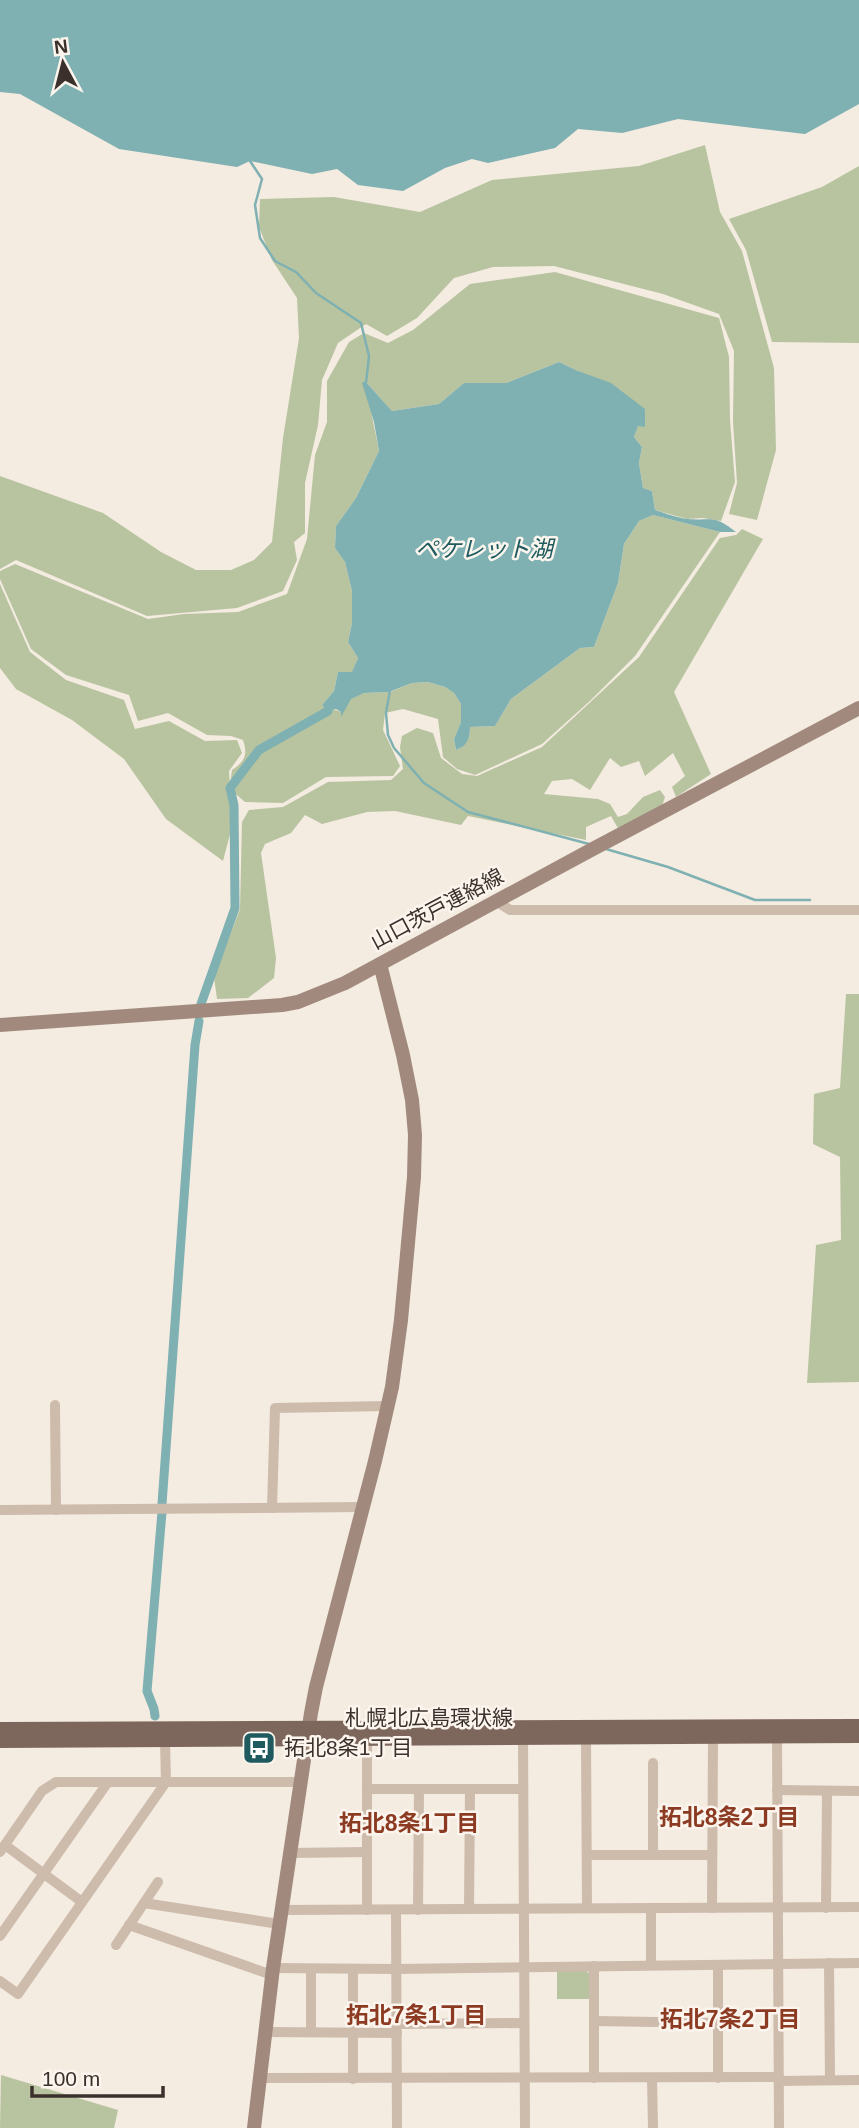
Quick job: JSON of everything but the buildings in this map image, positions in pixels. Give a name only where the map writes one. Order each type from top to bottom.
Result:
[{"type":"main road","name":"札幌北広島環状線","points":[[0,1741],[165,1740],[308,1733],[367,1739],[523,1732],[586,1738],[713,1737],[859,1726]]},
{"type":"main road","name":"札幌北広島環状線","points":[[0,1729],[308,1733],[778,1731],[859,1736]]},
{"type":"street","name":"山口茨戸連絡線","points":[[0,1025],[298,1002],[345,983],[859,708]]},
{"type":"street","points":[[496,901],[510,910],[859,910]]},
{"type":"street","points":[[254,2128],[280,1917],[316,1687],[388,1406],[401,1320],[414,1177],[415,1135],[412,1100],[403,1055],[380,964]]},
{"type":"street","points":[[55,1405],[56,1510]]},
{"type":"street","points":[[272,1508],[275,1408],[388,1406]]},
{"type":"street","points":[[0,1510],[362,1507]]},
{"type":"street","points":[[778,1731],[779,2128]]},
{"type":"street","points":[[523,1732],[525,2128]]},
{"type":"street","points":[[712,1908],[713,1737]]},
{"type":"street","points":[[586,1738],[587,1908]]},
{"type":"street","points":[[367,1739],[368,1910]]},
{"type":"street","points":[[0,1981],[18,1994],[166,1782],[165,1740]]},
{"type":"street","points":[[653,1763],[653,1855]]},
{"type":"street","points":[[82,1902],[2,1848],[42,1791],[56,1782],[301,1782]]},
{"type":"street","points":[[0,1936],[108,1782]]},
{"type":"street","points":[[367,1789],[523,1789]]},
{"type":"street","points":[[418,1910],[419,1789]]},
{"type":"street","points":[[469,1909],[470,1789]]},
{"type":"street","points":[[777,1790],[859,1790]]},
{"type":"street","points":[[826,1908],[827,1791]]},
{"type":"street","points":[[289,1853],[367,1852]]},
{"type":"street","points":[[587,1855],[712,1855]]},
{"type":"street","points":[[116,1945],[158,1882]]},
{"type":"street","points":[[144,1903],[280,1917],[368,1910],[859,1907]]},
{"type":"street","points":[[651,1908],[651,1965]]},
{"type":"street","points":[[396,1910],[397,2128]]},
{"type":"street","points":[[129,1925],[273,1972],[312,1969],[859,1963]]},
{"type":"street","points":[[829,1963],[830,2080]]},
{"type":"street","points":[[718,1965],[718,2078]]},
{"type":"street","points":[[594,1966],[594,2078]]},
{"type":"street","points":[[311,2032],[312,1969]]},
{"type":"street","points":[[353,1969],[353,2079]]},
{"type":"street","points":[[594,2021],[718,2023]]},
{"type":"street","points":[[265,2032],[353,2033],[396,2028],[524,2022]]},
{"type":"street","points":[[260,2078],[859,2080]]},
{"type":"street","points":[[652,2078],[653,2128]]},
{"type":"green space","points":[[705,145],[720,212],[742,251],[774,368],[776,450],[757,520],[729,514],[737,483],[733,422],[734,351],[719,314],[663,294],[554,266],[493,267],[454,278],[417,318],[387,336],[366,324],[338,343],[322,380],[318,425],[305,483],[305,533],[294,542],[297,560],[283,591],[237,608],[147,616],[16,560],[0,569],[0,476],[103,513],[161,552],[196,570],[231,570],[254,560],[272,542],[283,438],[299,338],[297,298],[272,260],[259,227],[260,199],[334,197],[420,212],[492,180],[639,166]]},
{"type":"green space","points":[[859,166],[859,343],[772,342],[746,250],[729,219],[822,187]]},
{"type":"green space","points":[[555,272],[719,318],[729,357],[735,482],[721,521],[687,519],[655,510],[652,491],[643,488],[639,463],[642,447],[634,437],[638,425],[644,426],[578,371],[559,362],[506,383],[464,383],[439,404],[392,411],[365,381],[379,451],[356,498],[336,526],[335,548],[345,562],[352,591],[352,623],[348,642],[358,658],[352,673],[338,672],[334,691],[322,705],[341,712],[351,698],[364,693],[390,692],[412,683],[428,682],[445,687],[454,693],[461,704],[461,722],[454,739],[456,750],[467,741],[470,727],[495,726],[511,699],[580,648],[594,647],[618,583],[624,544],[639,521],[653,515],[720,532],[635,656],[542,744],[475,775],[457,769],[443,757],[438,719],[403,709],[385,713],[383,730],[400,766],[393,776],[326,777],[283,803],[245,802],[230,789],[231,830],[223,861],[166,819],[124,759],[72,720],[16,689],[0,668],[0,584],[30,652],[66,680],[124,700],[135,729],[169,721],[205,741],[237,740],[242,753],[229,771],[230,785],[232,770],[244,757],[243,740],[231,736],[207,735],[168,713],[138,721],[129,695],[66,675],[31,649],[0,579],[0,571],[15,564],[148,619],[184,614],[238,612],[287,594],[307,539],[315,455],[327,422],[327,381],[349,342],[364,333],[388,343],[413,330],[470,284]]},
{"type":"green space","points":[[742,529],[763,539],[674,692],[711,774],[676,797],[672,787],[685,776],[673,753],[645,776],[639,761],[621,767],[610,758],[590,790],[572,779],[552,781],[544,794],[598,799],[610,804],[618,817],[627,814],[643,797],[660,790],[665,797],[662,806],[619,830],[611,816],[586,827],[586,840],[468,816],[461,825],[395,811],[367,812],[322,824],[305,815],[291,833],[265,844],[261,853],[276,958],[274,978],[248,998],[217,999],[214,977],[240,909],[242,822],[249,810],[283,807],[328,782],[391,780],[403,769],[400,747],[402,736],[417,728],[433,733],[441,758],[462,774],[477,776],[542,747],[639,657],[720,538],[736,535]]},
{"type":"green space","points":[[846,994],[859,994],[859,1382],[807,1383],[816,1245],[841,1240],[840,1157],[813,1144],[814,1094],[840,1088]]},
{"type":"green space","points":[[557,1970],[589,1973],[590,1999],[557,1999]]},
{"type":"green space","points":[[1,2075],[118,2110],[114,2128],[0,2128]]},
{"type":"water","points":[[0,0],[859,0],[859,104],[805,134],[678,119],[622,133],[578,129],[555,148],[488,163],[472,159],[445,168],[403,191],[358,185],[337,169],[312,174],[250,161],[237,167],[119,149],[20,94],[0,92]]},
{"type":"water","name":"ペケレット湖","points":[[559,362],[611,383],[645,409],[645,427],[638,426],[634,437],[642,447],[639,463],[643,488],[652,491],[655,510],[684,518],[717,521],[736,532],[720,532],[653,515],[639,521],[624,544],[618,583],[594,647],[580,648],[511,699],[495,726],[470,727],[467,741],[456,750],[454,739],[461,722],[461,704],[454,693],[445,687],[428,682],[412,683],[389,692],[364,693],[351,699],[341,717],[341,712],[336,709],[328,711],[322,705],[334,691],[338,672],[352,672],[358,658],[348,642],[352,623],[352,591],[345,562],[335,548],[336,526],[356,498],[379,451],[374,422],[362,383],[365,381],[392,411],[439,404],[464,383],[506,383]]},
{"type":"waterway","points":[[250,157],[262,179],[255,205],[260,238],[275,261],[296,272],[316,293],[361,323],[369,356],[366,383]]},
{"type":"waterway","points":[[390,690],[386,713],[388,735],[394,748],[424,783],[468,812],[589,844]]},
{"type":"waterway","points":[[201,1004],[235,908],[234,805],[230,788],[259,750],[328,711]]},
{"type":"waterway","points":[[606,849],[668,867],[755,900],[810,900]]},
{"type":"waterway","points":[[162,1504],[195,1045],[199,1021]]},
{"type":"waterway","points":[[155,1716],[147,1691],[162,1512]]},
{"type":"place","name":"拓北8条1丁目","points":[[259,1748]]},
{"type":"district","name":"拓北8条2丁目","points":[[729,1817]]},
{"type":"district","name":"拓北8条1丁目","points":[[409,1823]]},
{"type":"district","name":"拓北7条1丁目","points":[[416,2015]]},
{"type":"district","name":"拓北7条2丁目","points":[[730,2019]]}]
